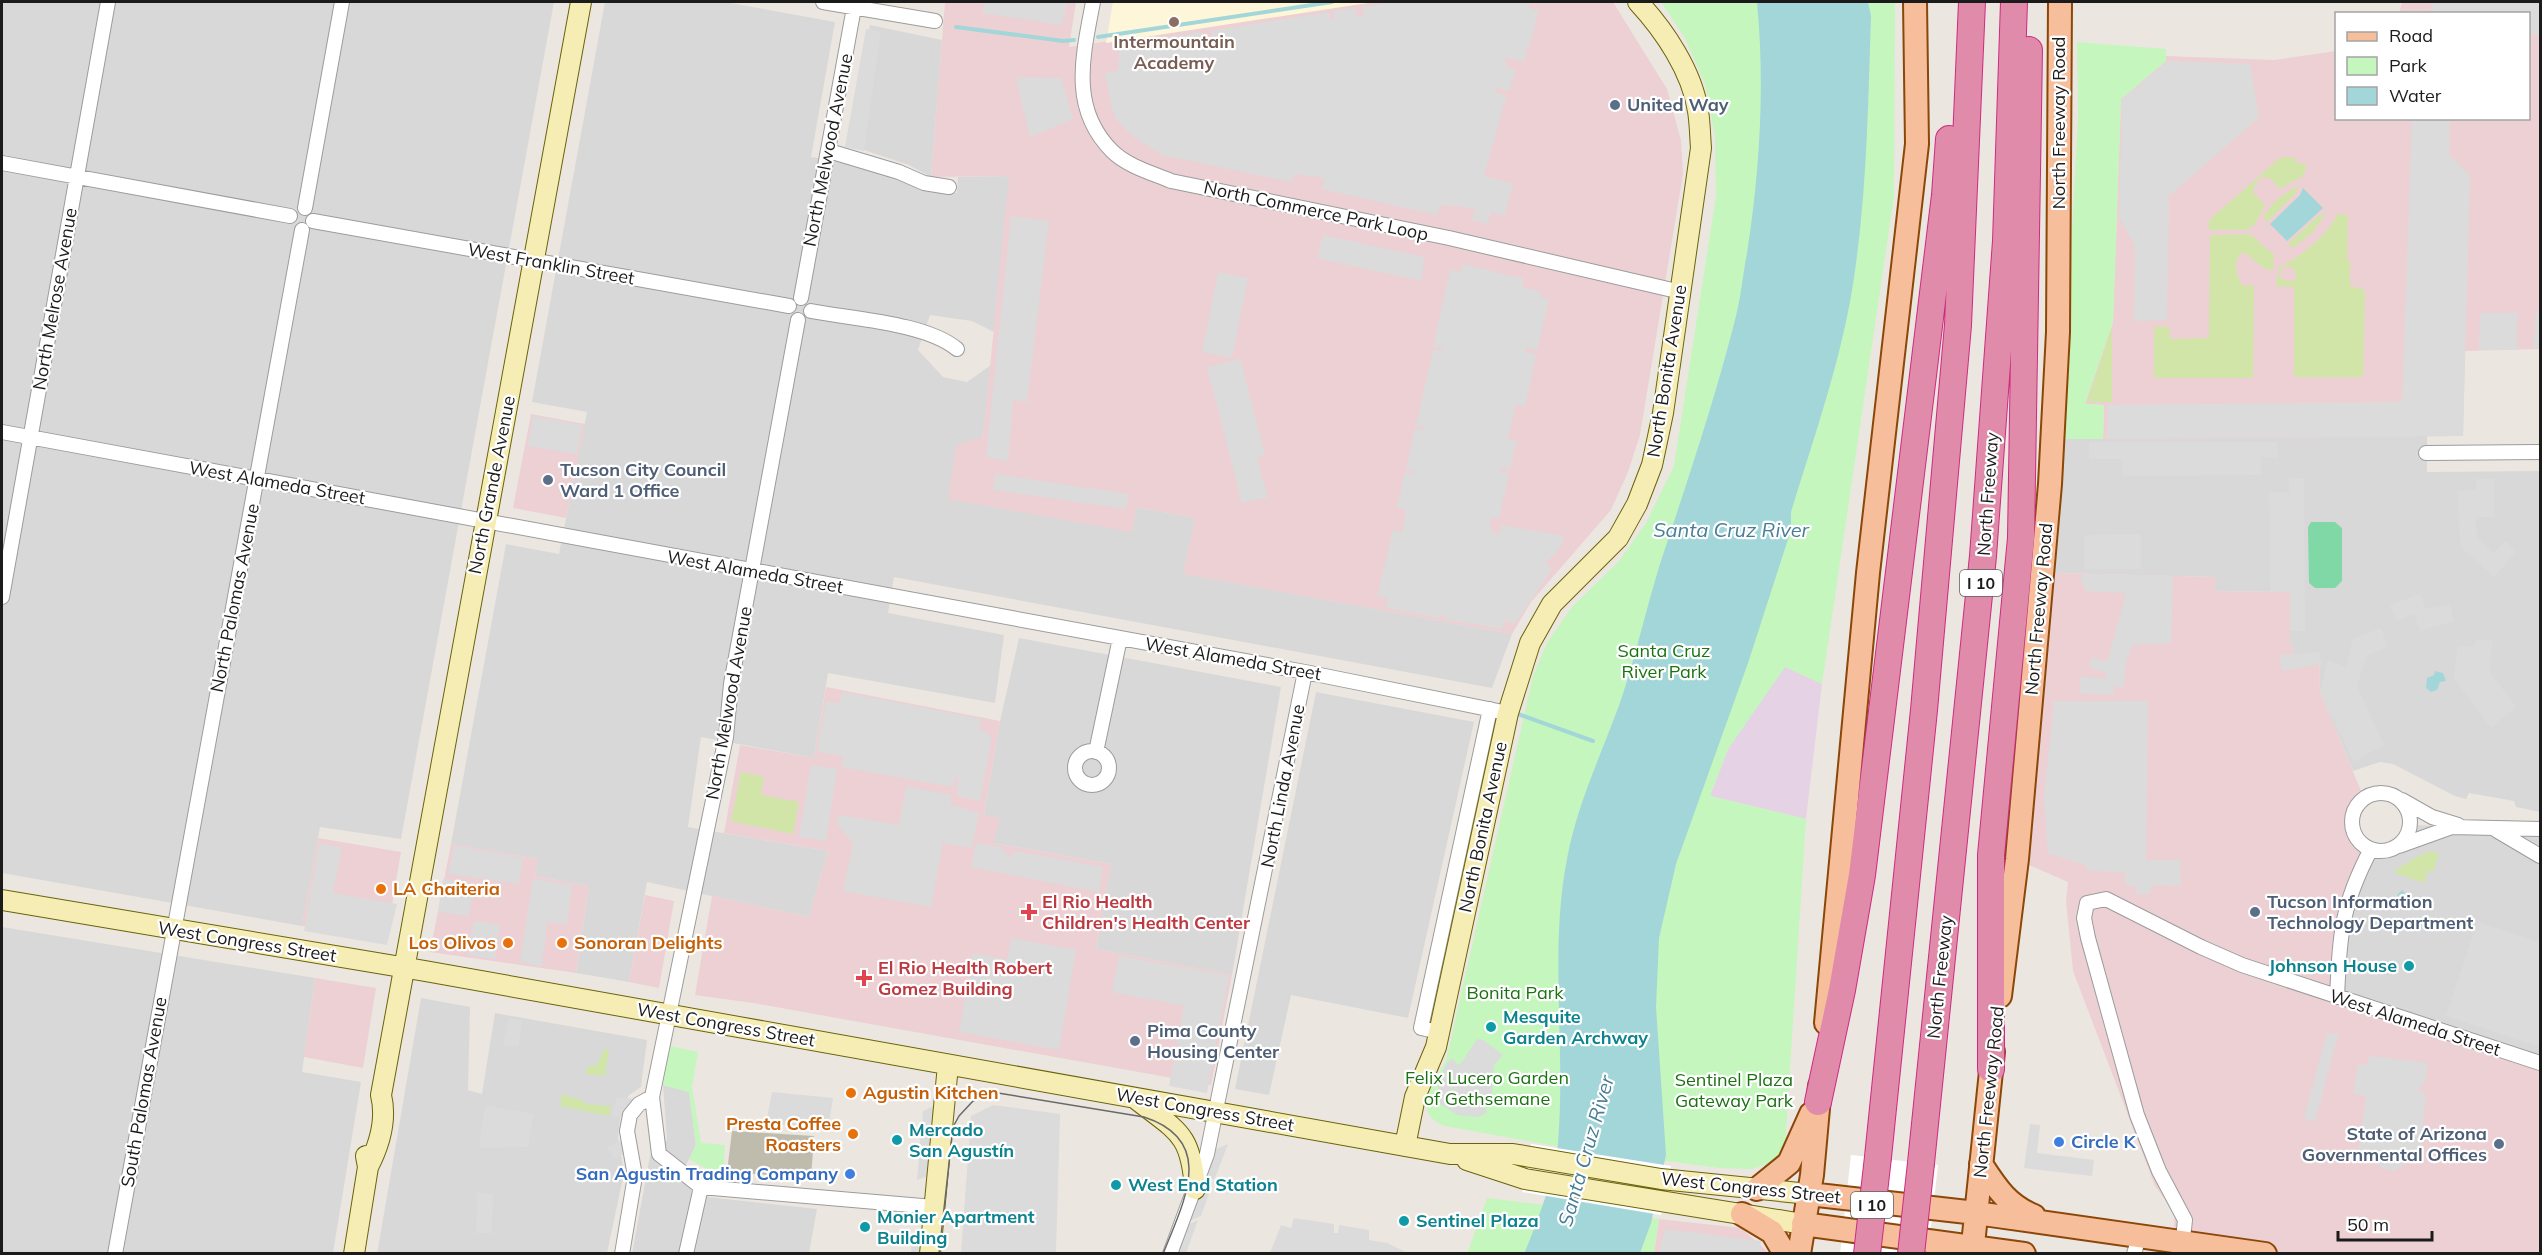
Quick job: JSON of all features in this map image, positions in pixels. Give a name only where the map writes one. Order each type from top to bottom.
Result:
[{"type":"highway","points":[[1818,1102],[1844,978],[1876,767],[1945,195],[1959,2]]},
{"type":"highway","name":"I 10","points":[[1867,1254],[1924,710],[1957,336],[1972,2]]},
{"type":"highway","name":"North Freeway","points":[[1911,1254],[1983,556],[2006,241],[2014,2]]},
{"type":"highway","points":[[1991,1069],[1991,855],[2021,538],[2029,81],[2028,2]]},
{"type":"main road","name":"North Grande Avenue","points":[[354,1254],[368,1167],[379,1146],[385,1110],[381,1095],[581,2]]},
{"type":"main road","name":"North Bonita Avenue","points":[[1404,1146],[1415,1097],[1436,1047],[1499,711],[1530,643],[1552,604],[1618,538],[1637,504],[1652,465],[1664,413],[1701,148],[1698,109],[1686,74],[1657,22],[1638,2]]},
{"type":"main road","points":[[1798,1254],[1809,1194],[1868,573],[1917,144],[1914,2]]},
{"type":"main road","name":"North Freeway Road","points":[[1972,1250],[1991,1069],[2017,860],[2050,484],[2058,332],[2060,2]]},
{"type":"main road","name":"West Congress Street","points":[[2,900],[405,968],[1450,1154],[1524,1179],[1972,1250],[2024,1254]]},
{"type":"main road","points":[[930,1254],[948,1065]]},
{"type":"main road","points":[[1134,1098],[1171,1126],[1189,1147],[1195,1189]]},
{"type":"main road","points":[[1757,1189],[1789,1163],[1808,1118],[1818,1102]]},
{"type":"main road","name":"West Congress Street","points":[[1450,1154],[1513,1154],[1661,1179],[1976,1213],[2060,1225],[2136,1245],[2265,1254]]},
{"type":"main road","points":[[1981,1164],[2002,1196],[2013,1205],[2060,1225]]},
{"type":"main road","points":[[1742,1214],[1772,1232],[1785,1254]]},
{"type":"street","name":"North Melrose Avenue","points":[[2,597],[108,2]]},
{"type":"street","points":[[305,208],[342,2]]},
{"type":"street","points":[[823,2],[855,4],[935,21]]},
{"type":"street","name":"North Commerce Park Loop","points":[[1093,2],[1083,54],[1081,88],[1091,121],[1113,152],[1141,169],[1171,181],[1449,238],[1681,292]]},
{"type":"street","name":"North Melwood Avenue","points":[[801,298],[855,4]]},
{"type":"street","points":[[829,151],[899,172],[924,183],[950,188]]},
{"type":"street","points":[[2,163],[290,216]]},
{"type":"street","points":[[297,208],[305,208],[310,211],[313,221],[308,228],[302,230],[294,227],[290,216],[297,208]]},
{"type":"street","name":"West Franklin Street","points":[[313,221],[789,306]]},
{"type":"street","name":"North Palomas Avenue","points":[[173,930],[258,479],[302,230]]},
{"type":"street","points":[[801,298],[807,301],[811,311],[807,317],[798,320],[790,315],[789,306],[794,299],[801,298]]},
{"type":"street","points":[[811,311],[922,331],[941,338],[957,349]]},
{"type":"street","name":"North Melwood Avenue","points":[[701,1187],[659,1154],[652,1097],[726,737],[731,684],[798,320]]},
{"type":"street","name":"West Alameda Street","points":[[2,432],[752,572],[1305,672],[1499,711]]},
{"type":"street","points":[[2426,453],[2541,452]]},
{"type":"street","points":[[1096,752],[1120,638]]},
{"type":"street","name":"North Linda Avenue","points":[[1170,1254],[1207,1154],[1305,672]]},
{"type":"street","points":[[2463,826],[2432,817],[2392,794],[2373,794],[2358,804],[2353,813],[2354,832],[2359,841],[2371,849],[2385,851],[2435,831],[2463,826],[2541,829]]},
{"type":"street","points":[[2395,848],[2403,842],[2411,825],[2406,806],[2400,799]]},
{"type":"street","points":[[2482,826],[2506,834],[2541,856]]},
{"type":"street","points":[[2337,997],[2339,939],[2343,915],[2356,878],[2371,849]]},
{"type":"street","name":"West Alameda Street","points":[[2182,1248],[2185,1220],[2183,1213],[2164,1182],[2151,1154],[2112,1033],[2084,918],[2087,903],[2106,899],[2215,954],[2337,997],[2541,1063]]},
{"type":"street","name":"South Palomas Avenue","points":[[114,1254],[173,930]]},
{"type":"street","points":[[621,1254],[635,1176],[627,1131],[630,1115],[639,1104],[652,1097]]},
{"type":"street","points":[[686,1254],[701,1187],[934,1207]]},
{"type":"shaded area","points":[[2,2],[554,2],[401,839],[320,827],[302,926],[2,873]]},
{"type":"shaded area","points":[[605,2],[725,2],[835,22],[811,157],[844,161],[915,186],[957,193],[958,177],[1010,176],[994,332],[972,321],[930,315],[918,350],[943,377],[967,382],[991,365],[983,437],[1131,532],[1137,507],[1195,518],[1185,574],[1512,634],[1492,688],[894,577],[888,613],[1004,635],[995,703],[828,673],[814,758],[701,737],[688,827],[828,851],[809,917],[647,882],[629,982],[576,973],[589,886],[535,876],[538,859],[451,844],[506,544],[559,554],[587,412],[532,402]]},
{"type":"shaded area","points":[[945,2],[1076,2],[1069,47],[1374,2],[1613,2],[1667,89],[1681,140],[1683,174],[1640,435],[1628,472],[1611,510],[1531,602],[1512,634],[1183,574],[1195,518],[1137,507],[1132,532],[948,499],[956,445],[983,437],[1009,176],[931,177]]},
{"type":"shaded area","points":[[985,2],[1067,2],[1062,25],[982,13]]},
{"type":"shaded area","name":"Intermountain Academy","points":[[1113,2],[1374,2],[1106,43]]},
{"type":"shaded area","points":[[1399,2],[1529,2],[1529,8],[1539,11],[1524,62],[1504,57],[1508,68],[1516,70],[1509,91],[1497,88],[1495,92],[1506,96],[1484,176],[1513,184],[1504,216],[1491,212],[1487,224],[1472,220],[1475,210],[1466,207],[1440,205],[1437,215],[1322,189],[1325,179],[1319,177],[1294,174],[1291,182],[1162,155],[1133,137],[1117,120],[1112,109],[1105,73],[1114,72],[1119,68],[1119,45],[1201,32],[1202,41],[1212,39],[1211,31],[1329,12],[1331,21],[1335,20],[1334,11],[1355,8],[1357,17],[1364,16],[1362,7]]},
{"type":"shaded area","points":[[2402,2],[2540,2],[2540,349],[2465,351],[2463,436],[2103,439],[2104,405],[2085,404],[2113,322],[2121,99],[2166,61],[2166,56],[2274,60],[2335,51],[2335,120],[2530,120],[2530,12],[2399,12]]},
{"type":"shaded area","points":[[2432,2],[2540,2],[2540,35],[2530,34],[2530,12],[2431,12]]},
{"type":"shaded area","points":[[870,25],[942,40],[931,177],[909,165],[849,145]]},
{"type":"shaded area","points":[[866,29],[881,31],[864,151],[845,147]]},
{"type":"shaded area","points":[[2168,61],[2250,64],[2259,117],[2169,196],[2167,320],[2134,321],[2135,246],[2119,217],[2122,99]]},
{"type":"shaded area","points":[[1018,77],[1061,78],[1073,119],[1030,137],[1017,84]]},
{"type":"shaded area","points":[[2412,120],[2450,120],[2449,154],[2470,176],[2463,436],[2107,438],[2108,405],[2402,402]]},
{"type":"shaded area","points":[[1011,216],[1049,221],[1027,402],[1013,400],[1008,461],[986,457]]},
{"type":"shaded area","points":[[1323,235],[1425,257],[1421,281],[1317,258]]},
{"type":"shaded area","points":[[1463,264],[1524,279],[1522,287],[1541,292],[1540,297],[1549,299],[1537,350],[1526,348],[1526,352],[1536,355],[1525,406],[1516,404],[1508,439],[1517,441],[1510,470],[1500,468],[1499,471],[1509,474],[1499,519],[1491,517],[1490,527],[1495,534],[1499,535],[1502,525],[1564,536],[1561,547],[1546,563],[1552,569],[1514,625],[1505,620],[1502,629],[1444,619],[1443,610],[1441,618],[1386,608],[1388,598],[1377,596],[1393,530],[1402,532],[1403,528],[1406,510],[1397,508],[1405,472],[1413,474],[1414,471],[1406,469],[1415,428],[1425,430],[1426,428],[1416,425],[1433,349],[1442,351],[1442,348],[1433,347],[1450,270],[1460,272]]},
{"type":"shaded area","points":[[1218,272],[1248,278],[1232,358],[1202,352]]},
{"type":"shaded area","points":[[2536,312],[2540,312],[2540,348],[2533,348]]},
{"type":"shaded area","points":[[2480,313],[2517,313],[2517,350],[2479,350]]},
{"type":"shaded area","points":[[1240,359],[1265,455],[1257,458],[1268,497],[1242,503],[1207,367]]},
{"type":"shaded area","points":[[531,414],[585,424],[566,518],[513,508]]},
{"type":"shaded area","points":[[533,416],[582,425],[577,454],[528,446]]},
{"type":"shaded area","points":[[2427,436],[2427,472],[2540,471],[2540,812],[2516,807],[2514,801],[2469,793],[2466,799],[2455,796],[2393,764],[2380,762],[2353,771],[2320,692],[2319,652],[2295,655],[2290,642],[2289,592],[2215,591],[2215,577],[2055,573],[2061,439]]},
{"type":"shaded area","points":[[2089,442],[2277,442],[2278,458],[2261,457],[2261,475],[2123,476],[2122,459],[2089,459]]},
{"type":"shaded area","points":[[995,474],[1129,494],[1126,509],[993,490]]},
{"type":"shaded area","points":[[2289,478],[2304,478],[2305,631],[2290,631],[2290,592],[2270,592],[2269,492],[2289,492]]},
{"type":"shaded area","points":[[2476,479],[2494,479],[2494,517],[2476,517],[2477,538],[2493,554],[2506,541],[2516,552],[2494,577],[2460,546],[2458,491],[2476,490]]},
{"type":"shaded area","points":[[2141,534],[2141,569],[2084,569],[2084,535]]},
{"type":"shaded area","points":[[2055,573],[2216,577],[2215,591],[2290,592],[2290,642],[2295,655],[2319,652],[2320,692],[2364,798],[2353,813],[2354,832],[2366,847],[2359,871],[2337,997],[2540,1063],[2540,1253],[2172,1253],[2175,1213],[2155,1186],[2073,971],[2066,901],[2068,882],[2029,865]]},
{"type":"shaded area","points":[[2084,574],[2173,576],[2171,643],[2132,645],[2126,663],[2124,687],[2114,686],[2113,695],[2079,693],[2080,677],[2106,678],[2106,673],[2089,667],[2092,657],[2107,662],[2126,593],[2085,591],[2080,577]]},
{"type":"shaded area","points":[[2420,594],[2426,609],[2450,605],[2454,621],[2420,631],[2414,614],[2397,621],[2390,605]]},
{"type":"shaded area","points":[[2381,628],[2388,647],[2367,655],[2357,686],[2384,745],[2354,762],[2320,692],[2328,661],[2346,667],[2353,639]]},
{"type":"shaded area","points":[[1019,638],[1281,687],[1232,975],[1096,949],[1111,864],[993,843],[984,815],[1000,721]]},
{"type":"shaded area","points":[[2476,639],[2492,641],[2490,672],[2516,707],[2491,728],[2454,678],[2458,646],[2474,647]]},
{"type":"shaded area","points":[[2319,652],[2322,664],[2282,671],[2280,655]]},
{"type":"shaded area","points":[[1785,666],[1822,684],[1806,819],[1710,796],[1728,749]]},
{"type":"shaded area","points":[[826,687],[1000,721],[984,815],[1000,818],[993,843],[1111,864],[1096,949],[1232,975],[1211,1085],[753,1003],[695,995],[712,896],[809,917],[828,851],[724,833],[740,745],[814,758]]},
{"type":"shaded area","points":[[843,692],[981,719],[980,729],[992,736],[980,801],[957,796],[958,777],[955,778],[953,787],[841,767],[843,756],[817,752],[826,701],[839,703]]},
{"type":"shaded area","points":[[1316,692],[1474,722],[1408,1018],[1291,995],[1269,1095],[1235,1089]]},
{"type":"shaded area","points":[[2054,701],[2148,701],[2146,860],[2180,860],[2181,886],[2152,885],[2150,894],[2136,894],[2135,886],[2125,885],[2125,873],[2086,870],[2085,865],[2048,853],[2044,796]]},
{"type":"shaded area","points":[[811,765],[837,769],[826,841],[799,837]]},
{"type":"shaded area","points":[[906,786],[951,795],[951,805],[979,813],[972,848],[943,843],[931,907],[843,891],[853,843],[837,824],[839,815],[899,825]]},
{"type":"shaded area","points":[[2411,825],[2540,829],[2540,1063],[2337,997],[2339,939],[2376,851],[2395,848],[2403,842]]},
{"type":"shaded area","points":[[318,838],[401,852],[386,940],[302,926]]},
{"type":"shaded area","points":[[976,843],[1001,847],[1009,858],[1016,851],[1103,867],[1099,892],[971,867]]},
{"type":"shaded area","points":[[319,844],[342,847],[333,893],[397,904],[387,945],[304,931]]},
{"type":"shaded area","points":[[451,844],[538,859],[535,876],[589,886],[576,973],[430,952]]},
{"type":"shaded area","points":[[454,846],[523,858],[519,884],[448,874]]},
{"type":"shaded area","points":[[443,879],[474,884],[469,916],[438,912]]},
{"type":"shaded area","points":[[533,879],[572,885],[567,925],[547,922],[542,967],[520,962]]},
{"type":"shaded area","points":[[645,895],[674,901],[659,988],[629,982]]},
{"type":"shaded area","points":[[474,921],[500,925],[495,959],[468,955]]},
{"type":"shaded area","points":[[2477,922],[2538,942],[2540,934],[2540,1047],[2446,1016]]},
{"type":"shaded area","points":[[2,927],[315,978],[302,1072],[361,1082],[333,1253],[2,1253]]},
{"type":"shaded area","points":[[1011,938],[1076,950],[1059,1050],[959,1032],[973,953],[1007,960]]},
{"type":"shaded area","points":[[1119,956],[1229,976],[1207,1093],[1169,1086],[1184,1006],[1112,992]]},
{"type":"shaded area","points":[[315,978],[376,988],[363,1068],[304,1057]]},
{"type":"shaded area","points":[[421,998],[470,1007],[468,1090],[482,1094],[495,1013],[647,1040],[641,1087],[629,1095],[621,1110],[618,1137],[624,1173],[607,1253],[377,1254]]},
{"type":"shaded area","points":[[509,1018],[522,1021],[518,1047],[503,1044]]},
{"type":"shaded area","points":[[2327,1032],[2338,1035],[2315,1122],[2304,1118]]},
{"type":"shaded area","points":[[1477,1039],[1483,1040],[1503,1055],[1494,1065],[1492,1094],[1484,1104],[1487,1113],[1478,1117],[1458,1115],[1440,1104],[1438,1083],[1446,1064],[1453,1058],[1457,1064],[1461,1063]]},
{"type":"shaded area","points":[[2369,1056],[2428,1063],[2425,1083],[2417,1089],[2426,1094],[2420,1156],[2408,1155],[2402,1167],[2393,1171],[2383,1169],[2373,1161],[2357,1158],[2366,1096],[2353,1093],[2358,1064],[2368,1065]]},
{"type":"shaded area","points":[[663,1085],[689,1092],[696,1145],[681,1175],[707,1197],[817,1209],[809,1253],[632,1254],[650,1156],[667,1140]]},
{"type":"shaded area","points":[[772,1092],[833,1098],[828,1129],[766,1123]]},
{"type":"shaded area","points":[[617,1097],[634,1099],[628,1118],[611,1116]]},
{"type":"shaded area","points":[[485,1105],[534,1114],[528,1147],[479,1148]]},
{"type":"shaded area","points":[[993,1105],[1060,1114],[1056,1253],[961,1253],[971,1116]]},
{"type":"shaded area","points":[[934,1106],[932,1123],[922,1128],[923,1111]]},
{"type":"shaded area","points":[[2030,1124],[2040,1125],[2037,1153],[2094,1160],[2092,1176],[2024,1168]]},
{"type":"shaded area","points":[[932,1126],[929,1150],[919,1154],[921,1132]]},
{"type":"shaded area","points":[[732,1131],[814,1136],[811,1178],[727,1172]]},
{"type":"shaded area","points":[[620,1141],[626,1152],[615,1159],[607,1148]]},
{"type":"shaded area","points":[[1228,1144],[1215,1178],[1202,1184],[1216,1149]]},
{"type":"shaded area","points":[[930,1152],[928,1176],[917,1180],[919,1157]]},
{"type":"shaded area","points":[[1213,1182],[1201,1216],[1187,1222],[1202,1186]]},
{"type":"shaded area","points":[[477,1192],[493,1194],[492,1233],[476,1233]]},
{"type":"shaded area","points":[[1294,1218],[1334,1224],[1334,1233],[1338,1233],[1339,1225],[1369,1230],[1369,1240],[1387,1243],[1408,1253],[1270,1253],[1281,1225],[1291,1228]]},
{"type":"shaded area","points":[[1659,1219],[1741,1228],[1769,1253],[1654,1254]]},
{"type":"shaded area","points":[[1198,1220],[1186,1253],[1175,1254],[1187,1225]]},
{"type":"shaded area","points":[[1665,1229],[1761,1241],[1759,1253],[1659,1253]]},
{"type":"shaded area","points":[[923,1231],[920,1253],[911,1254],[912,1236]]},
{"type":"green space","name":"Santa Cruz River Park","points":[[1661,2],[1895,2],[1894,196],[1822,684],[1785,667],[1728,749],[1710,796],[1806,819],[1785,1147],[1771,1163],[1752,1169],[1719,1168],[1555,1146],[1445,1126],[1434,1120],[1428,1113],[1426,1105],[1431,1087],[1446,1061],[1533,676],[1547,643],[1571,608],[1619,561],[1646,523],[1674,466],[1716,196],[1715,137],[1705,84],[1685,38]]},
{"type":"green space","points":[[2077,42],[2166,49],[2166,61],[2121,99],[2113,322],[2085,404],[2104,405],[2103,439],[2061,439],[2078,117]]},
{"type":"green space","points":[[2281,157],[2296,158],[2296,163],[2307,164],[2303,176],[2280,189],[2270,178],[2261,177],[2254,186],[2254,194],[2265,205],[2255,224],[2247,230],[2209,230],[2209,220]]},
{"type":"green space","points":[[2298,185],[2296,193],[2267,222],[2263,217],[2275,201]]},
{"type":"green space","points":[[2326,214],[2311,234],[2292,248],[2288,244],[2318,216]]},
{"type":"green space","points":[[2338,214],[2348,215],[2347,260],[2350,260],[2350,286],[2365,290],[2363,377],[2294,377],[2294,287],[2276,286],[2279,268],[2312,245]],"holes":[[[2285,266],[2292,267],[2296,273],[2295,281],[2286,281],[2280,277],[2280,272]]]},
{"type":"green space","points":[[2250,234],[2274,255],[2273,271],[2262,267],[2244,252],[2236,263],[2238,277],[2243,286],[2254,285],[2253,378],[2154,378],[2154,327],[2169,327],[2170,339],[2209,338],[2210,235]]},
{"type":"green space","points":[[2112,327],[2112,402],[2088,402],[2088,399]]},
{"type":"green space","points":[[2311,522],[2335,522],[2342,528],[2342,581],[2335,588],[2315,588],[2309,583],[2308,527]]},
{"type":"green space","points":[[741,772],[764,777],[761,795],[799,802],[793,834],[731,821]]},
{"type":"green space","points":[[2432,851],[2439,854],[2433,872],[2428,871],[2424,883],[2393,872],[2416,857]]},
{"type":"green space","points":[[670,1046],[698,1052],[692,1087],[701,1143],[725,1145],[723,1178],[689,1159],[696,1145],[689,1092],[663,1085]]},
{"type":"green space","points":[[604,1049],[609,1050],[605,1076],[585,1074],[588,1066],[597,1065]]},
{"type":"green space","points":[[562,1094],[584,1101],[584,1104],[611,1106],[609,1116],[560,1106]]},
{"type":"green space","points":[[1487,1198],[1659,1219],[1654,1253],[1467,1254]]},
{"type":"water","name":"Santa Cruz River","points":[[1757,2],[1868,2],[1871,16],[1864,184],[1858,251],[1848,313],[1826,399],[1791,512],[1791,530],[1748,663],[1676,864],[1659,938],[1656,1007],[1666,1155],[1651,1223],[1640,1253],[1524,1254],[1550,1183],[1558,1143],[1560,1107],[1559,929],[1571,839],[1583,798],[1621,700],[1660,564],[1719,379],[1739,301],[1751,222],[1760,128],[1761,65]]},
{"type":"water","points":[[2303,188],[2323,208],[2287,241],[2270,224],[2300,195]]},
{"type":"water","points":[[2435,671],[2443,673],[2446,681],[2440,682],[2437,690],[2431,692],[2426,688],[2427,678],[2434,675]]},
{"type":"water","points":[[2402,890],[2408,896],[2418,898],[2418,907],[2413,910],[2402,905],[2397,895]]},
{"type":"pier","points":[[1531,1144],[1671,1166],[1661,1215],[1522,1192]]},
{"type":"pier","points":[[1851,1155],[1938,1165],[1928,1253],[1840,1254]]},
{"type":"waterway","points":[[1098,37],[1332,2]]},
{"type":"waterway","points":[[956,27],[1063,41],[1074,40]]},
{"type":"waterway","points":[[1518,714],[1593,741]]},
{"type":"tram line","points":[[939,1254],[953,1127],[959,1116],[973,1101],[998,1093],[1144,1117],[1167,1128],[1181,1141],[1188,1157],[1189,1175],[1179,1214],[1163,1254]]},
{"type":"place","name":"Intermountain Academy","points":[[1174,22]]},
{"type":"place","name":"United Way","points":[[1615,105]]},
{"type":"place","name":"Tucson City Council Ward 1 Office","points":[[548,480]]},
{"type":"place","name":"LA Chaiteria","points":[[381,889]]},
{"type":"place","name":"El Rio Health Children's Health Center","points":[[1029,912]]},
{"type":"place","name":"Tucson Information Technology Department","points":[[2255,912]]},
{"type":"place","name":"Los Olivos","points":[[508,943]]},
{"type":"place","name":"Sonoran Delights","points":[[562,943]]},
{"type":"place","name":"Johnson House","points":[[2409,966]]},
{"type":"place","name":"El Rio Health Robert Gomez Building","points":[[864,978]]},
{"type":"place","name":"Mesquite Garden Archway","points":[[1491,1027]]},
{"type":"place","name":"Pima County Housing Center","points":[[1135,1041]]},
{"type":"place","name":"Agustin Kitchen","points":[[851,1093]]},
{"type":"place","name":"Presta Coffee Roasters","points":[[853,1134]]},
{"type":"place","name":"Mercado San Agustín","points":[[897,1140]]},
{"type":"place","name":"Circle K","points":[[2059,1142]]},
{"type":"place","name":"State of Arizona Governmental Offices","points":[[2499,1144]]},
{"type":"place","name":"San Agustin Trading Company","points":[[850,1174]]},
{"type":"place","name":"West End Station","points":[[1116,1185]]},
{"type":"place","name":"Sentinel Plaza","points":[[1404,1221]]},
{"type":"place","name":"Monier Apartment Building","points":[[865,1227]]},
{"type":"park label","name":"Bonita Park","points":[[1515,993]]},
{"type":"park label","name":"Felix Lucero Garden of Gethsemane","points":[[1487,1088]]},
{"type":"park label","name":"Sentinel Plaza Gateway Park","points":[[1734,1090]]}]
